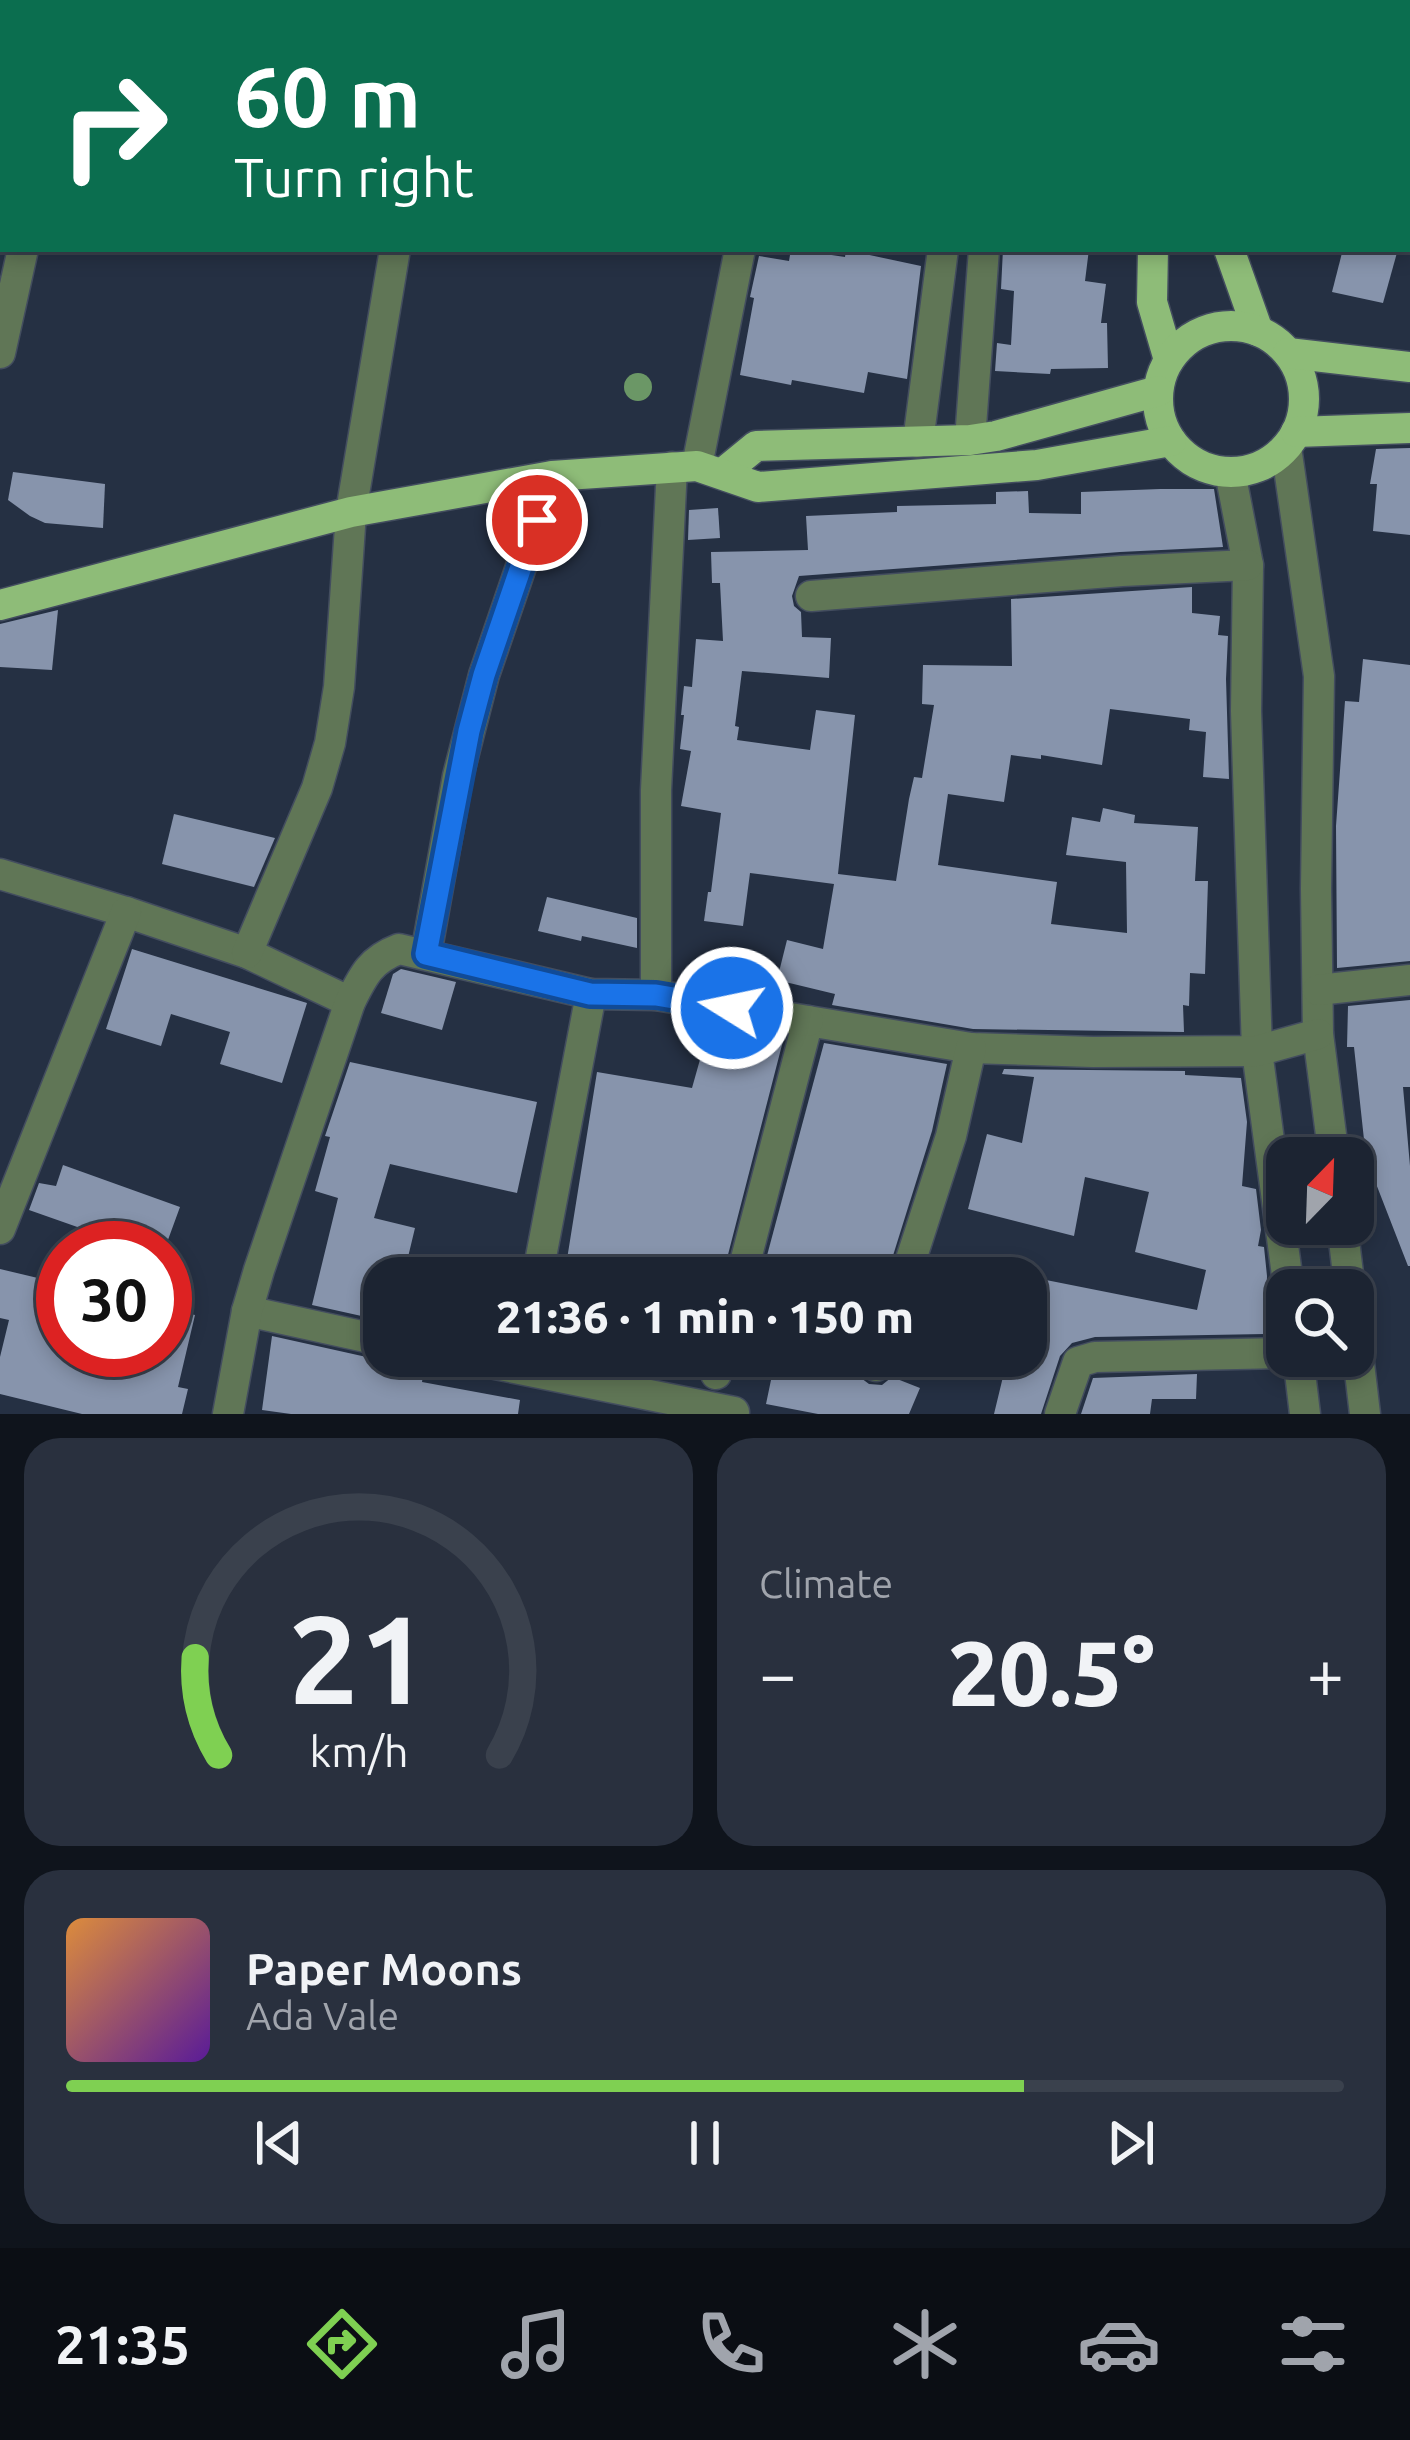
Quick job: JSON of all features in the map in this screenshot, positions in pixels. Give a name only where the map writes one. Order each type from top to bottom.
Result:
[{"type":"main road","points":[[1153,252],[1152,302],[1168,360]]},
{"type":"main road","points":[[1230,252],[1258,331]]},
{"type":"main road","points":[[1238,326],[1274,340],[1299,371],[1304,392],[1303,412],[1291,440],[1270,460],[1251,469],[1230,472],[1187,458],[1162,425],[1157,392],[1168,360],[1181,344],[1217,327],[1238,326]]},
{"type":"main road","points":[[1288,353],[1410,367]]},
{"type":"main road","points":[[0,605],[351,512],[552,476],[697,469],[756,446],[970,440],[1157,392]]},
{"type":"main road","points":[[1291,440],[1410,428]]},
{"type":"main road","points":[[697,469],[758,488],[1037,466],[1171,441]]},
{"type":"street","points":[[0,353],[22,252]]},
{"type":"street","points":[[248,953],[330,743],[339,687],[351,512],[394,252]]},
{"type":"street","points":[[656,995],[656,790],[697,469],[739,252]]},
{"type":"street","points":[[918,442],[943,252]]},
{"type":"street","points":[[970,440],[984,252]]},
{"type":"street","points":[[1291,440],[1318,676],[1318,1034],[1331,1137]]},
{"type":"street","points":[[1230,472],[1248,565],[1246,711],[1257,1051],[1286,1269]]},
{"type":"street","points":[[426,954],[458,776],[484,675],[552,476]]},
{"type":"street","points":[[811,596],[1248,565]]},
{"type":"street","points":[[0,874],[248,953],[350,1002]]},
{"type":"street","points":[[0,1229],[126,911]]},
{"type":"street","points":[[228,1414],[247,1311],[350,1002],[380,956],[399,950],[426,954],[590,994],[656,995],[971,1048],[1257,1051],[1318,1034]]},
{"type":"street","points":[[1318,990],[1410,980]]},
{"type":"street","points":[[541,1257],[590,994]]},
{"type":"street","points":[[746,1257],[808,1021]]},
{"type":"street","points":[[912,1257],[950,1136],[971,1048]]},
{"type":"street","points":[[247,1311],[363,1336]]},
{"type":"street","points":[[1060,1414],[1078,1362],[1095,1357],[1266,1353]]},
{"type":"street","points":[[581,1377],[734,1412]]},
{"type":"street","points":[[1301,1377],[1305,1414]]},
{"type":"street","points":[[1359,1377],[1364,1414]]},
{"type":"building","points":[[790,252],[845,257],[846,252],[855,252],[921,266],[907,379],[868,372],[864,393],[740,375],[759,256],[789,261]]},
{"type":"building","points":[[1003,252],[1089,252],[1085,281],[1106,284],[1101,323],[1107,323],[1108,368],[1051,369],[1050,374],[995,371],[997,343],[1011,345],[1014,291],[1001,289]]},
{"type":"building","points":[[1342,252],[1397,252],[1383,303],[1332,292]]},
{"type":"building","points":[[1410,448],[1410,535],[1373,531],[1377,484],[1370,484],[1376,449]]},
{"type":"building","points":[[13,472],[105,484],[103,528],[45,523],[30,516],[8,500]]},
{"type":"building","points":[[1214,489],[1223,547],[799,576],[792,596],[801,612],[802,637],[831,638],[829,678],[742,671],[735,726],[739,727],[737,740],[810,750],[816,710],[855,715],[838,874],[896,881],[909,799],[914,777],[922,778],[934,705],[922,704],[923,665],[1012,666],[1011,599],[1192,587],[1192,613],[1220,616],[1218,635],[1228,636],[1229,779],[1203,777],[1206,732],[1189,730],[1190,719],[1110,709],[1102,765],[1011,755],[1004,802],[948,794],[938,865],[1057,882],[1051,924],[1127,933],[1126,862],[1066,855],[1072,817],[1100,822],[1103,808],[1135,815],[1134,823],[1198,827],[1195,881],[1208,881],[1205,974],[1190,973],[1189,1006],[1183,1005],[1184,1032],[973,1029],[832,1005],[835,994],[777,980],[787,940],[823,949],[834,884],[750,873],[743,926],[704,921],[721,813],[681,806],[691,751],[680,749],[684,686],[692,687],[696,639],[723,641],[720,583],[712,583],[711,552],[808,550],[806,516],[897,512],[897,506],[996,504],[996,492],[1028,491],[1029,513],[1081,514],[1081,492]]},
{"type":"building","points":[[718,508],[720,538],[688,540],[689,510]]},
{"type":"building","points":[[58,610],[52,670],[0,667],[0,624]]},
{"type":"building","points":[[1363,659],[1410,665],[1410,961],[1337,968],[1336,826],[1345,701],[1359,702]]},
{"type":"building","points":[[174,814],[275,838],[254,887],[162,864]]},
{"type":"building","points":[[547,897],[637,918],[637,948],[538,931]]},
{"type":"building","points":[[132,949],[307,1003],[282,1083],[220,1064],[230,1032],[171,1014],[161,1046],[106,1029]]},
{"type":"building","points":[[401,969],[456,982],[442,1030],[381,1013],[393,974]]},
{"type":"building","points":[[1410,1000],[1410,1087],[1403,1087],[1410,1166],[1410,1266],[1374,1179],[1374,1137],[1364,1137],[1354,1047],[1347,1047],[1348,1006]]},
{"type":"building","points":[[710,1024],[784,1037],[727,1257],[567,1257],[597,1072],[692,1088]]},
{"type":"building","points":[[824,1043],[947,1064],[932,1131],[893,1257],[767,1257]]},
{"type":"building","points":[[350,1062],[537,1102],[517,1193],[390,1164],[374,1218],[415,1228],[408,1257],[363,1257],[363,1316],[312,1305],[338,1198],[315,1191],[330,1137],[325,1136]]},
{"type":"building","points":[[1004,1069],[1185,1071],[1185,1075],[1241,1078],[1247,1122],[1242,1186],[1256,1189],[1258,1246],[1264,1247],[1266,1269],[1265,1334],[1095,1337],[1072,1343],[1060,1356],[1041,1414],[994,1414],[1003,1377],[1047,1377],[1047,1280],[1197,1310],[1206,1270],[1135,1252],[1149,1192],[1085,1177],[1074,1236],[968,1209],[987,1134],[1022,1143],[1034,1077],[1002,1074]]},
{"type":"building","points":[[63,1165],[180,1207],[175,1221],[60,1221],[29,1210],[39,1183],[56,1186]]},
{"type":"building","points":[[0,1269],[36,1278],[36,1377],[180,1377],[178,1387],[188,1389],[182,1414],[82,1414],[0,1394],[0,1357],[9,1320],[0,1318]]},
{"type":"building","points":[[272,1336],[363,1356],[363,1377],[423,1377],[422,1382],[520,1400],[518,1414],[262,1410]]},
{"type":"building","points":[[1197,1374],[1196,1399],[1152,1399],[1150,1414],[1081,1414],[1093,1378]]},
{"type":"building","points":[[772,1377],[861,1377],[869,1384],[882,1385],[892,1377],[920,1388],[909,1414],[818,1414],[766,1404]]},
{"type":"route","points":[[537,520],[469,731],[426,954],[590,994],[656,995],[732,1008]]}]
